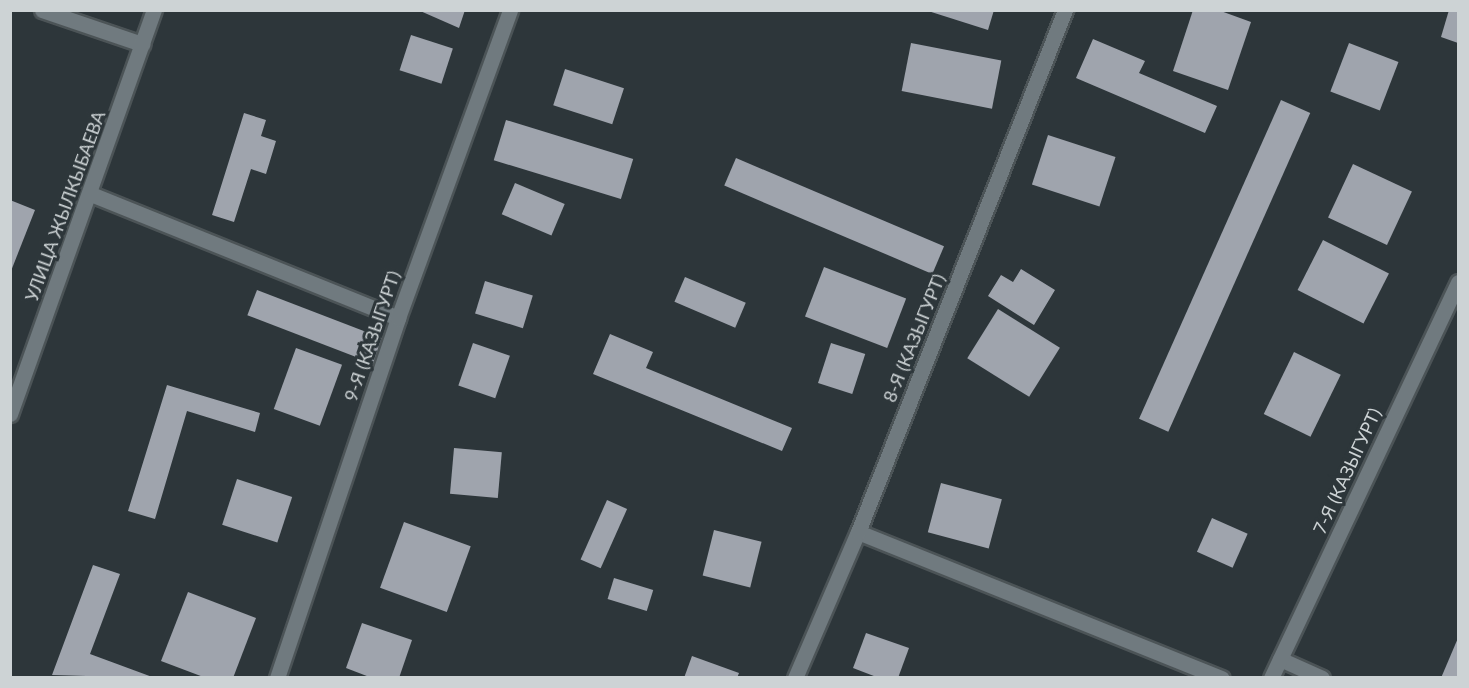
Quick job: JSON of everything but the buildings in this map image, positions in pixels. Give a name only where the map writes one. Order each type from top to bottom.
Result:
[{"type":"street","points":[[42,10],[142,44]]},
{"type":"street","name":"УЛИЦА ЖЫЛКЫБАЕВА","points":[[10,414],[91,194],[154,10]]},
{"type":"street","name":"9-Я (КАЗЫГУРТ)","points":[[278,678],[398,318],[510,10]]},
{"type":"street","name":"8-Я (КАЗЫГУРТ)","points":[[795,678],[858,532],[1065,10]]},
{"type":"street","points":[[91,194],[398,318]]},
{"type":"street","name":"7-Я (КАЗЫГУРТ)","points":[[1271,678],[1458,282]]},
{"type":"street","points":[[858,532],[1222,678]]},
{"type":"street","points":[[1280,659],[1322,678]]}]
